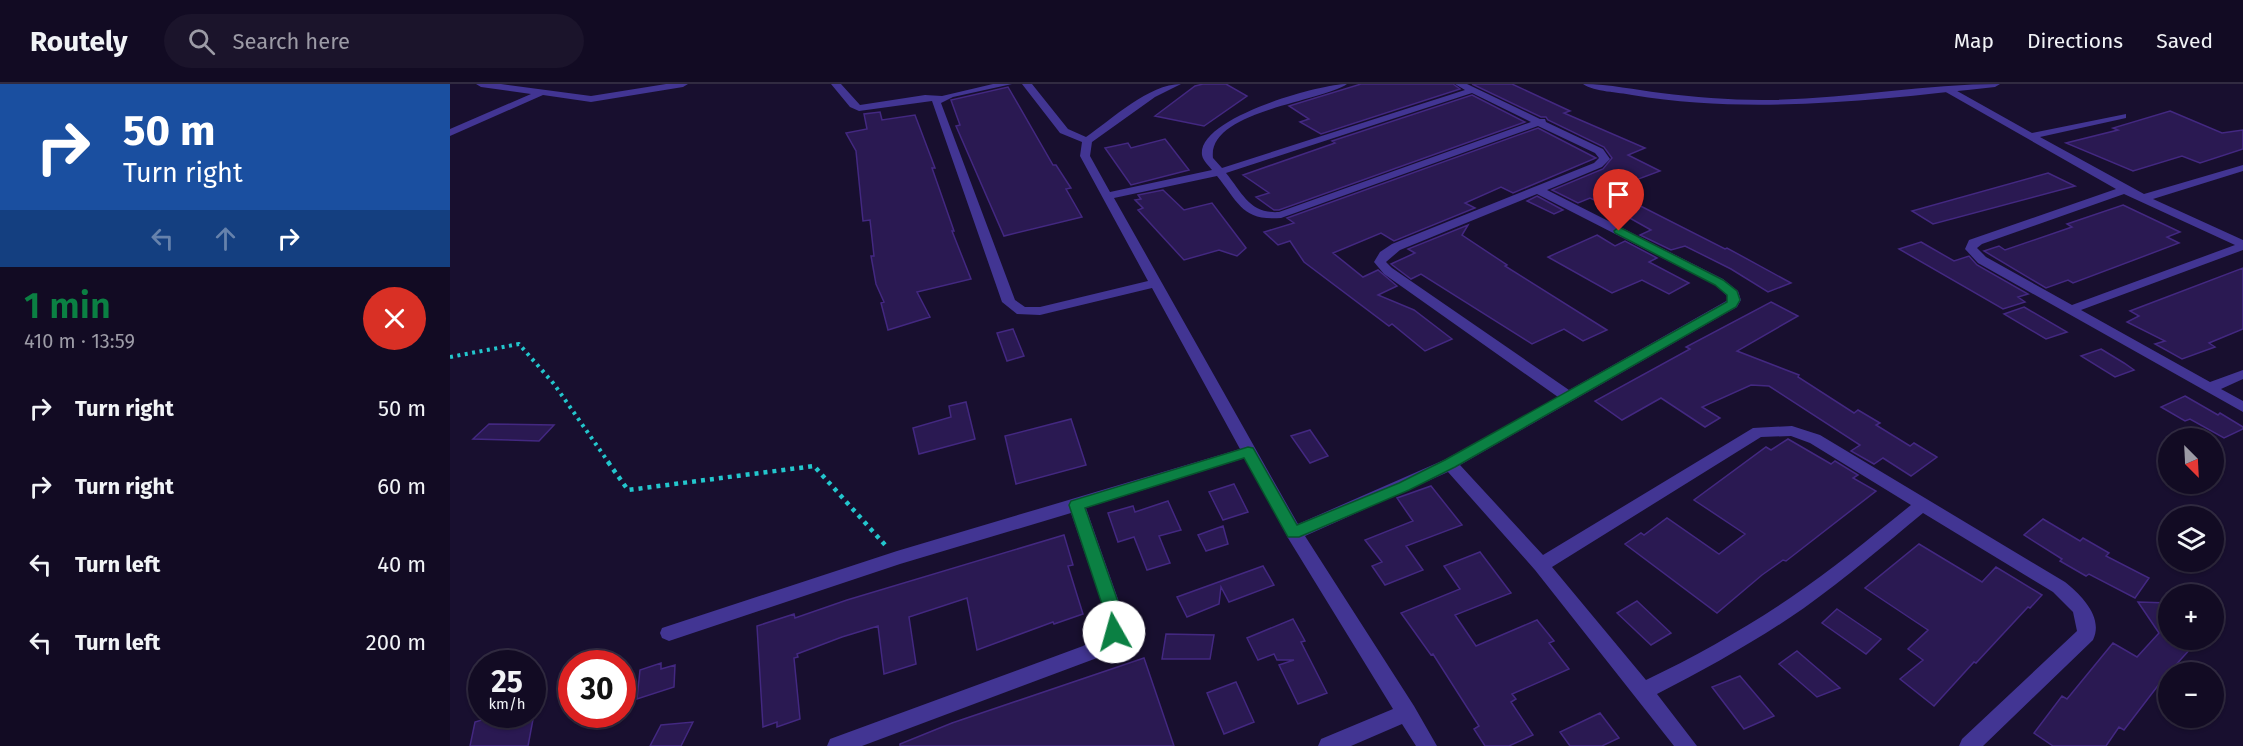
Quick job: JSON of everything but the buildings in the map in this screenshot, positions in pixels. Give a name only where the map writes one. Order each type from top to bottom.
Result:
[{"type":"street","points":[[481,84],[591,99],[683,84]]},
{"type":"street","points":[[836,84],[853,105],[859,108],[925,98],[940,98],[1007,84]]},
{"type":"street","points":[[1027,84],[1064,131],[1087,141]]},
{"type":"street","points":[[1176,84],[1152,95],[1087,141],[1085,156],[1294,533],[1427,746]]},
{"type":"street","points":[[1342,84],[1260,110],[1227,127],[1208,145],[1208,158],[1252,212],[1275,216],[1542,121]]},
{"type":"street","points":[[1460,84],[1599,150],[1605,159],[1598,165],[1539,190],[1396,247],[1384,255],[1380,262],[1388,271],[1568,397]]},
{"type":"street","points":[[1587,84],[1670,98],[1755,104],[1817,101],[1995,84]]},
{"type":"street","points":[[1947,89],[2125,190],[2243,245]]},
{"type":"street","points":[[1107,196],[1219,172],[1473,90]]},
{"type":"street","points":[[450,133],[543,92]]},
{"type":"street","points":[[940,98],[936,102],[936,108],[1009,302],[1022,311],[1040,311],[1156,282]]},
{"type":"street","points":[[2032,136],[2123,116]]},
{"type":"street","points":[[2144,198],[2243,168]]},
{"type":"street","points":[[1294,533],[1450,464],[1732,304],[1735,300],[1733,294],[1719,282],[1539,190]]},
{"type":"street","points":[[2125,190],[1973,243],[1971,249],[1982,260],[2243,407]]},
{"type":"street","points":[[2070,310],[2243,245]]},
{"type":"street","points":[[2210,388],[2243,374]]},
{"type":"street","points":[[1541,565],[1758,432],[1792,431],[1815,439],[2059,586],[2078,603],[2085,615],[2086,634],[1969,746]]},
{"type":"street","points":[[669,633],[897,558],[1248,452]]},
{"type":"street","points":[[1450,464],[1541,565],[1687,746]]},
{"type":"street","points":[[1643,691],[1694,666],[1779,615],[1836,574],[1924,503]]},
{"type":"street","points":[[837,746],[1090,652],[1107,641],[1114,632],[1116,619],[1077,505]]},
{"type":"street","points":[[1328,746],[1407,712]]},
{"type":"path","points":[[450,357],[519,344],[554,384],[628,490],[814,466],[897,558]]},
{"type":"route","points":[[1114,632],[1116,619],[1077,505],[1248,452],[1294,533],[1362,505],[1450,464],[1732,304],[1735,300],[1733,294],[1719,282],[1619,231]]}]
